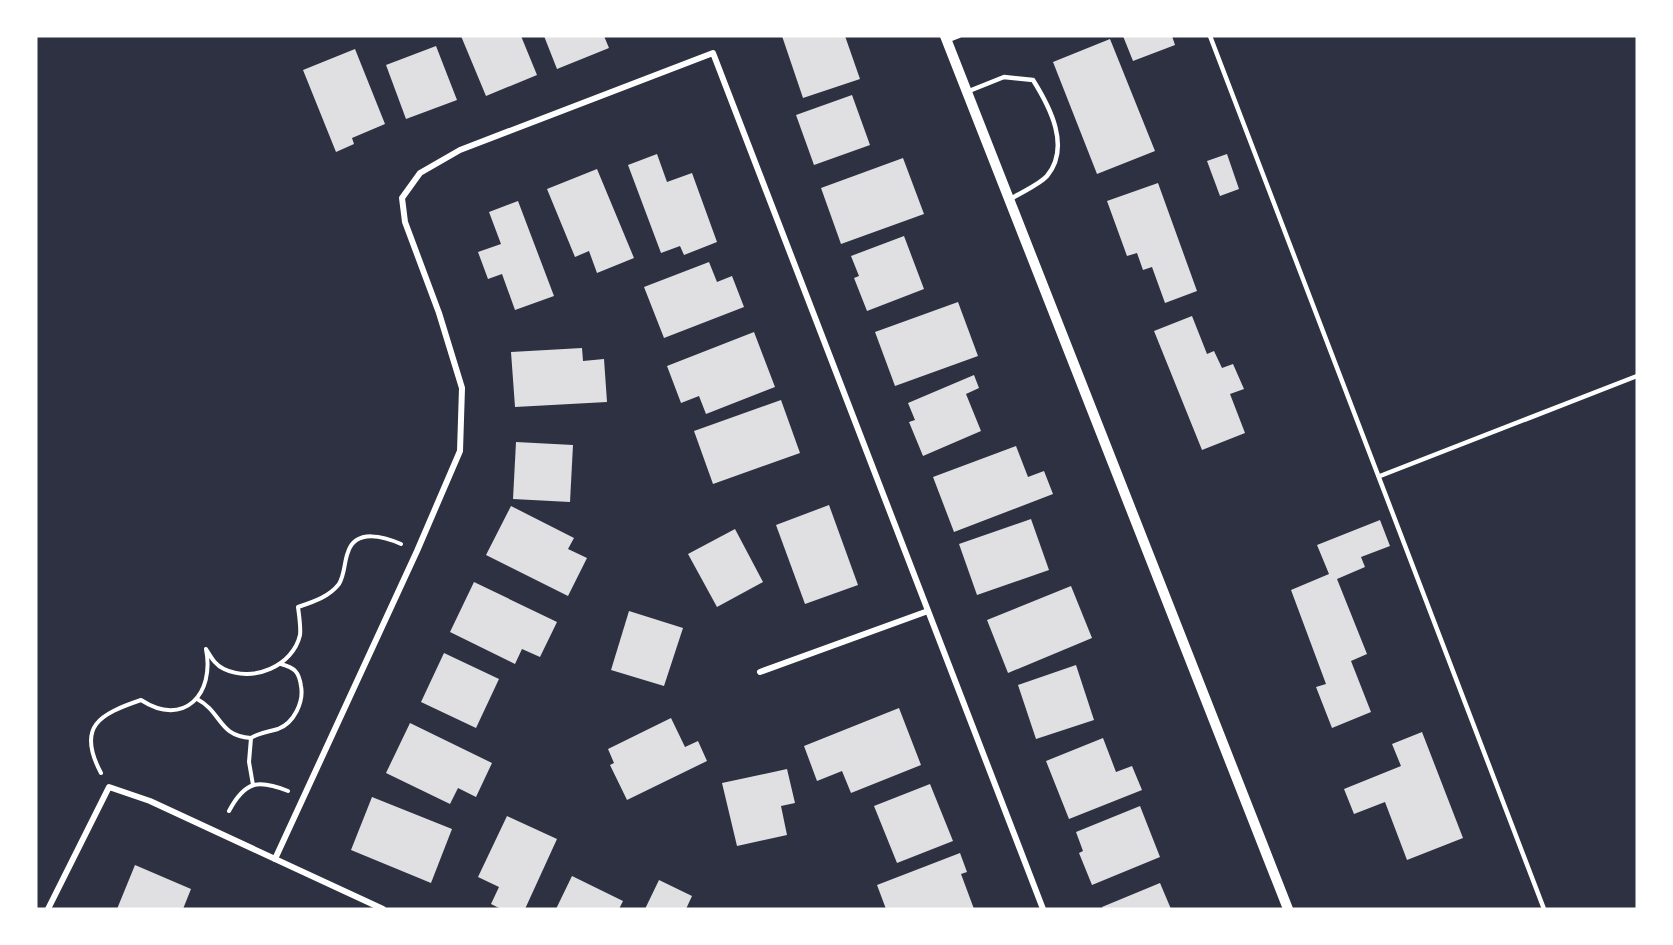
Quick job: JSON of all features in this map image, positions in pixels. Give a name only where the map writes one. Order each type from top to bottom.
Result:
[{"type":"street","points":[[945,38],[1288,909]]},
{"type":"street","points":[[275,859],[417,551],[460,450],[462,388],[439,313],[405,222],[402,198],[420,173],[460,150],[713,53],[1043,909]]},
{"type":"street","points":[[760,672],[928,610]]},
{"type":"street","points":[[48,909],[109,787],[150,801],[383,909]]},
{"type":"lane","points":[[945,38],[959,36]]},
{"type":"lane","points":[[1210,36],[1544,909]]},
{"type":"lane","points":[[966,92],[1004,77],[1033,80],[1045,98],[1057,130],[1057,156],[1046,176],[1010,199]]},
{"type":"lane","points":[[1380,476],[1637,376]]},
{"type":"path","points":[[109,787],[93,758],[91,746],[92,736],[108,712],[141,700],[152,707],[176,709],[197,699],[206,682],[208,662],[206,649],[216,663],[226,670],[259,673],[281,664],[288,657],[300,632],[298,607],[323,598],[338,585],[351,545],[360,539],[378,535],[417,551]]},
{"type":"path","points":[[197,699],[208,705],[219,723],[233,735],[251,738],[279,728],[289,721],[301,701],[299,674],[294,668],[281,664]]},
{"type":"path","points":[[251,738],[249,762],[253,784]]},
{"type":"path","points":[[229,811],[242,792],[253,784],[272,784],[288,791]]},
{"type":"building","points":[[461,36],[521,36],[537,75],[486,96]]},
{"type":"building","points":[[544,36],[604,36],[609,48],[557,69]]},
{"type":"building","points":[[782,36],[845,36],[860,79],[803,98]]},
{"type":"building","points":[[1123,36],[1172,36],[1175,45],[1133,61]]},
{"type":"building","points":[[1110,39],[1155,151],[1097,174],[1053,62]]},
{"type":"building","points":[[436,46],[457,100],[406,119],[386,65]]},
{"type":"building","points":[[355,49],[385,124],[352,138],[354,144],[336,152],[303,70]]},
{"type":"building","points":[[852,95],[870,145],[814,165],[796,115]]},
{"type":"building","points":[[657,154],[667,182],[692,173],[717,242],[684,255],[680,246],[661,253],[628,165]]},
{"type":"building","points":[[1227,154],[1239,189],[1220,196],[1207,161]]},
{"type":"building","points":[[903,158],[924,214],[841,244],[821,188]]},
{"type":"building","points":[[597,169],[634,258],[597,273],[589,251],[575,257],[547,189]]},
{"type":"building","points":[[1158,183],[1197,291],[1165,303],[1152,267],[1143,270],[1137,253],[1127,256],[1107,201]]},
{"type":"building","points":[[518,201],[554,296],[515,310],[502,274],[488,279],[478,252],[501,244],[489,212]]},
{"type":"building","points":[[904,236],[924,289],[867,311],[854,278],[859,276],[851,256]]},
{"type":"building","points":[[709,262],[717,282],[732,276],[744,307],[664,338],[644,287]]},
{"type":"building","points":[[958,302],[978,356],[895,386],[875,332]]},
{"type":"building","points":[[1192,316],[1207,354],[1214,351],[1222,368],[1233,364],[1244,389],[1230,394],[1245,433],[1202,450],[1154,331]]},
{"type":"building","points":[[754,332],[775,387],[706,414],[699,396],[681,403],[667,366]]},
{"type":"building","points":[[582,348],[583,361],[604,359],[607,402],[515,407],[511,352]]},
{"type":"building","points":[[974,375],[979,388],[966,394],[981,431],[923,456],[909,422],[915,420],[908,403]]},
{"type":"building","points":[[781,400],[800,453],[713,484],[694,431]]},
{"type":"building","points":[[516,442],[573,445],[570,502],[513,499]]},
{"type":"building","points":[[1016,446],[1028,477],[1044,471],[1053,494],[954,532],[933,477]]},
{"type":"building","points":[[829,505],[858,585],[805,604],[776,525]]},
{"type":"building","points":[[511,506],[574,538],[568,549],[587,558],[568,596],[486,555]]},
{"type":"building","points":[[1031,519],[1049,570],[977,595],[959,544]]},
{"type":"building","points":[[1380,520],[1390,546],[1361,557],[1365,567],[1337,579],[1367,654],[1351,661],[1371,712],[1332,728],[1316,687],[1326,684],[1291,590],[1329,574],[1317,545]]},
{"type":"building","points":[[735,529],[763,582],[717,607],[688,554]]},
{"type":"building","points":[[474,582],[557,622],[540,657],[522,649],[515,664],[450,632]]},
{"type":"building","points":[[1071,586],[1092,638],[1008,673],[987,620]]},
{"type":"building","points":[[629,611],[683,628],[664,686],[611,670]]},
{"type":"building","points":[[444,653],[499,679],[476,728],[421,702]]},
{"type":"building","points":[[1076,665],[1094,720],[1036,739],[1018,685]]},
{"type":"building","points":[[899,708],[921,765],[851,793],[842,771],[817,781],[804,746]]},
{"type":"building","points":[[671,718],[685,747],[698,741],[707,761],[627,800],[610,765],[614,763],[608,749]]},
{"type":"building","points":[[410,723],[492,763],[476,797],[458,788],[450,804],[386,773]]},
{"type":"building","points":[[1422,732],[1463,838],[1407,860],[1385,802],[1354,814],[1344,789],[1401,766],[1392,744]]},
{"type":"building","points":[[1103,738],[1116,772],[1132,766],[1142,790],[1069,819],[1046,761]]},
{"type":"building","points":[[787,769],[795,803],[781,806],[787,835],[737,846],[722,783]]},
{"type":"building","points":[[930,784],[953,841],[897,863],[874,806]]},
{"type":"building","points":[[372,797],[452,829],[431,883],[351,850]]},
{"type":"building","points":[[1140,806],[1160,857],[1092,885],[1079,853],[1083,851],[1076,832]]},
{"type":"building","points":[[507,816],[557,839],[525,909],[501,909],[491,904],[499,887],[478,877]]},
{"type":"building","points":[[960,853],[967,872],[961,874],[974,909],[886,909],[877,885]]},
{"type":"building","points":[[135,865],[191,889],[183,909],[117,909]]},
{"type":"building","points":[[572,876],[623,901],[619,909],[556,909]]},
{"type":"building","points":[[659,880],[692,896],[686,909],[645,909]]},
{"type":"building","points":[[1160,883],[1171,909],[1103,909],[1102,907]]}]
